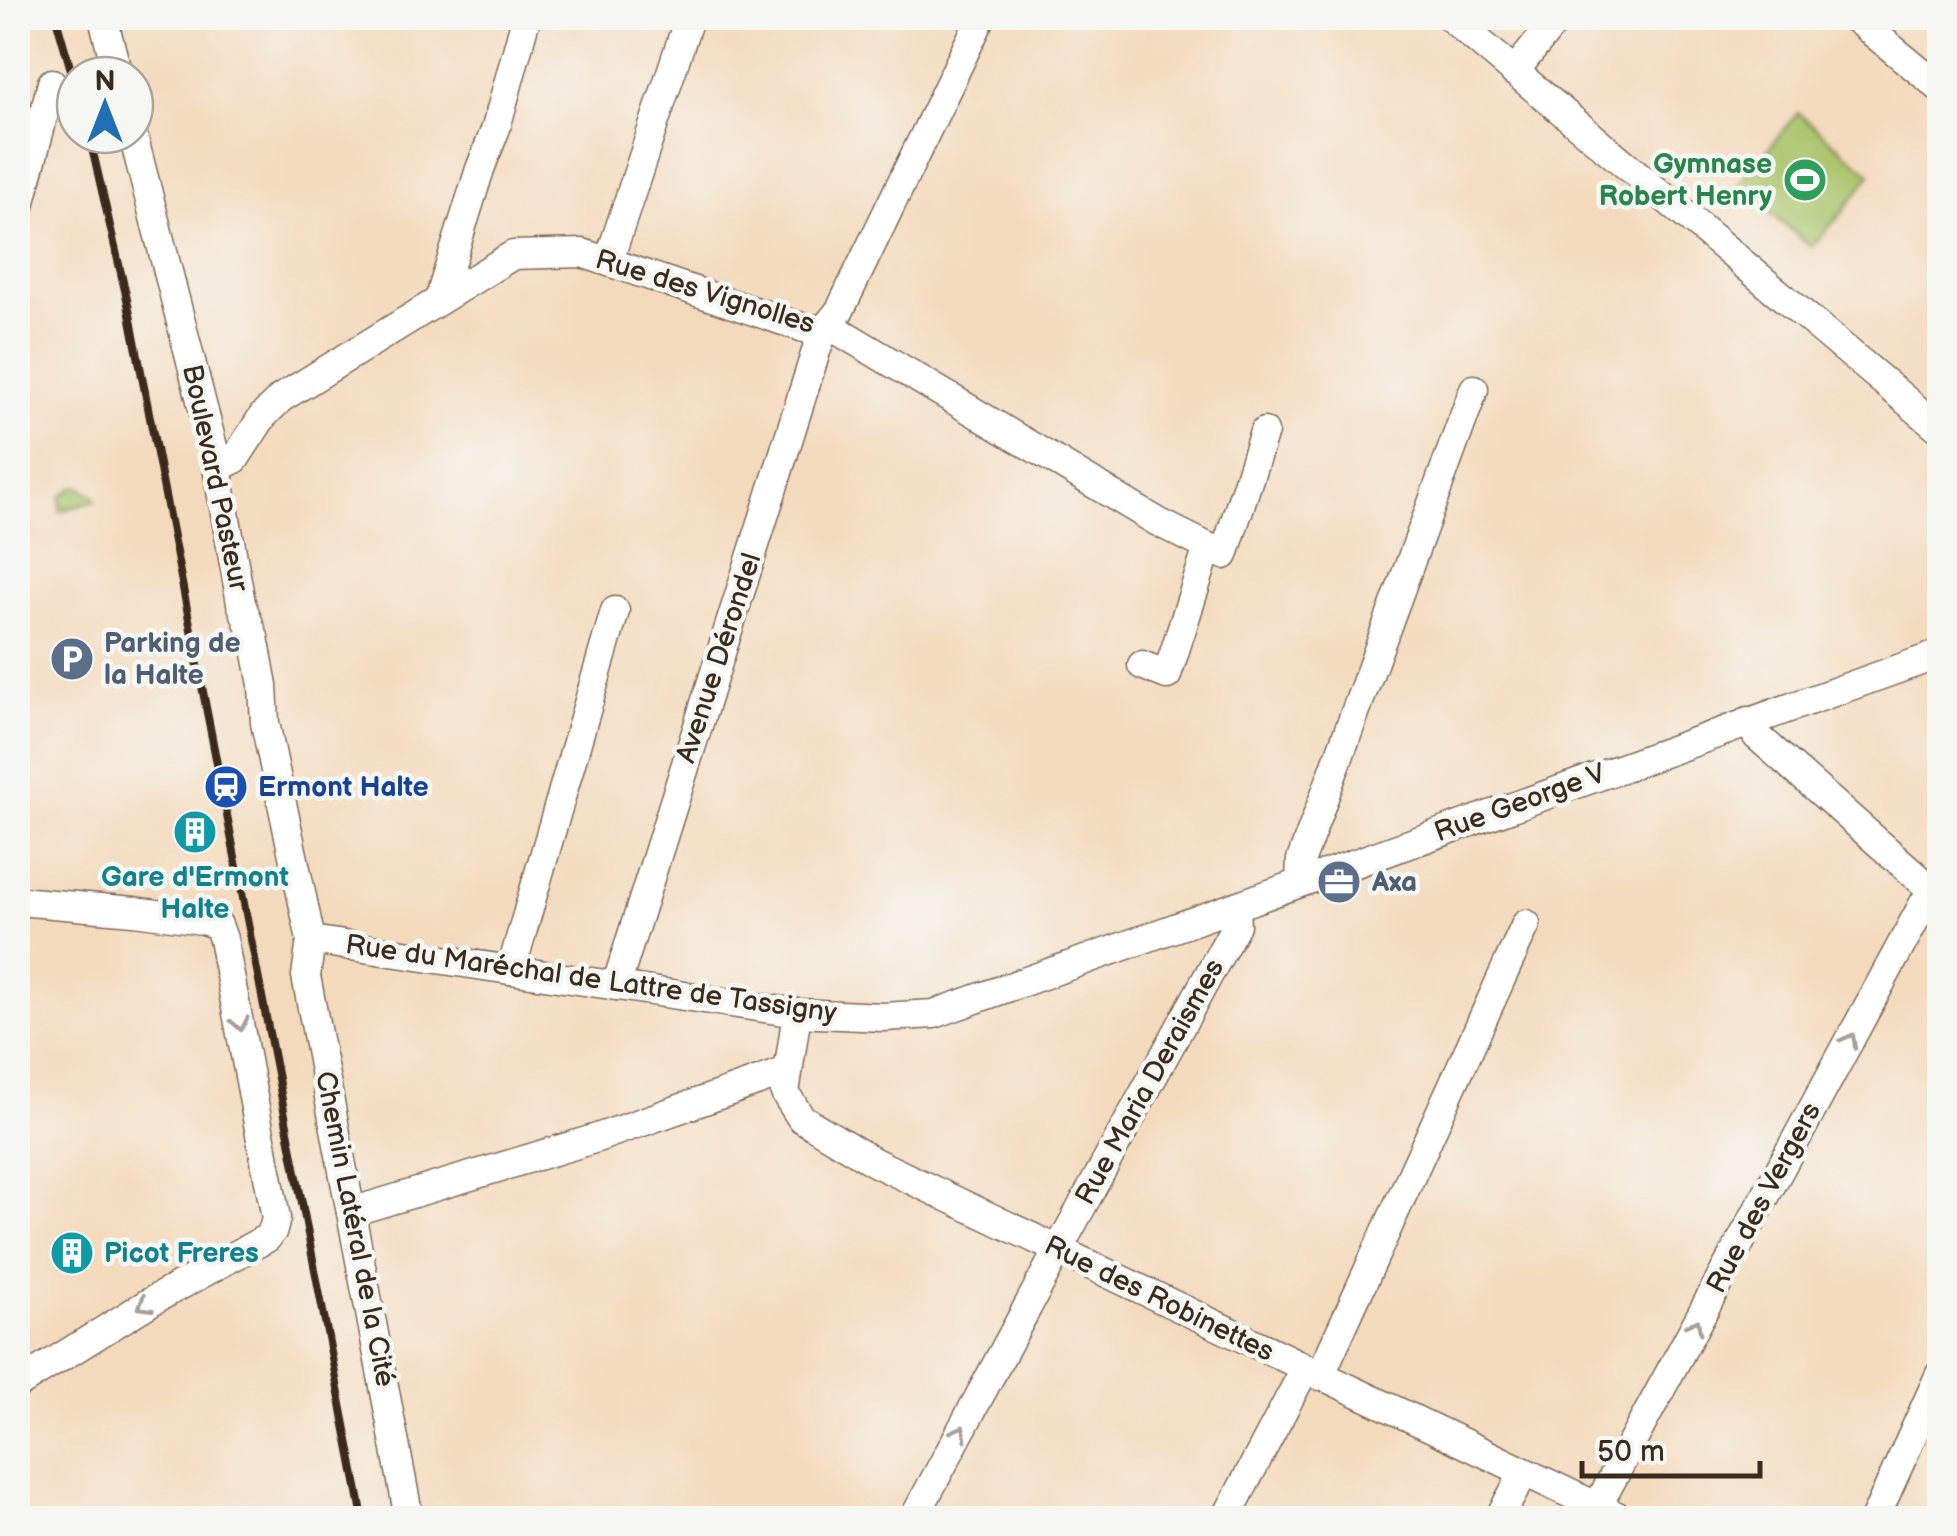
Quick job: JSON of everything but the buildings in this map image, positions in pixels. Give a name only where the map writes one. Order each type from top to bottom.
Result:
[{"type":"street","points":[[103,18],[113,55]]},
{"type":"street","points":[[439,300],[496,128],[526,18]]},
{"type":"street","points":[[608,260],[689,18]]},
{"type":"street","name":"Avenue Dérondel","points":[[616,986],[824,330],[840,310],[981,18]]},
{"type":"street","points":[[1451,18],[1940,429]]},
{"type":"street","points":[[1514,72],[1558,18]]},
{"type":"street","points":[[1855,18],[1940,88]]},
{"type":"street","points":[[18,213],[52,83]]},
{"type":"street","name":"Boulevard Pasteur","points":[[138,155],[218,468],[231,554],[241,603],[254,637],[265,723],[310,940]]},
{"type":"street","name":"Rue des Vignolles","points":[[218,468],[235,459],[281,398],[514,255],[582,253],[804,328],[837,330],[1158,522],[1208,547]]},
{"type":"street","points":[[1300,882],[1301,860],[1474,390]]},
{"type":"street","points":[[1142,665],[1167,675],[1208,547],[1224,555],[1264,432]]},
{"type":"street","points":[[510,970],[615,611]]},
{"type":"street","name":"Rue George V","points":[[989,995],[1940,654]]},
{"type":"street","points":[[1748,721],[1757,736],[1936,894]]},
{"type":"street","name":"Rue des Vergers","points":[[1609,1513],[1924,903],[1936,894]]},
{"type":"street","points":[[18,900],[202,920],[221,928],[275,1210],[273,1230],[267,1238],[150,1302],[18,1384]]},
{"type":"street","name":"Rue Maria Deraismes","points":[[914,1518],[1236,925],[1235,908]]},
{"type":"street","points":[[1226,1518],[1312,1373],[1526,924]]},
{"type":"street","name":"Rue du Maréchal de Lattre de Tassigny","points":[[310,940],[797,1013],[883,1017],[934,1014],[989,995]]},
{"type":"street","name":"Chemin Latéral de la Cité","points":[[310,940],[306,976],[409,1518]]},
{"type":"street","name":"Rue des Robinettes","points":[[797,1013],[786,1093],[800,1118],[874,1162],[1609,1513]]},
{"type":"street","points":[[352,1212],[594,1139],[787,1070]]},
{"type":"street","points":[[1876,1518],[1940,1374]]},
{"type":"street","points":[[1499,1518],[1524,1473]]},
{"type":"green space","name":"Gymnase Robert Henry","points":[[1798,113],[1871,174],[1811,247],[1738,186]]},
{"type":"green space","points":[[80,487],[95,501],[60,511],[61,497]]},
{"type":"railway","points":[[56,18],[67,55]]},
{"type":"railway","points":[[94,155],[127,299],[363,1518]]},
{"type":"place","name":"Gymnase Robert Henry","points":[[1805,180]]},
{"type":"place","name":"Parking de la Halte","points":[[72,659]]},
{"type":"place","name":"Ermont Halte","points":[[226,787]]},
{"type":"place","name":"Gare d'Ermont Halte","points":[[195,832]]},
{"type":"place","name":"Axa","points":[[1339,882]]},
{"type":"place","name":"Picot Freres","points":[[72,1253]]}]
